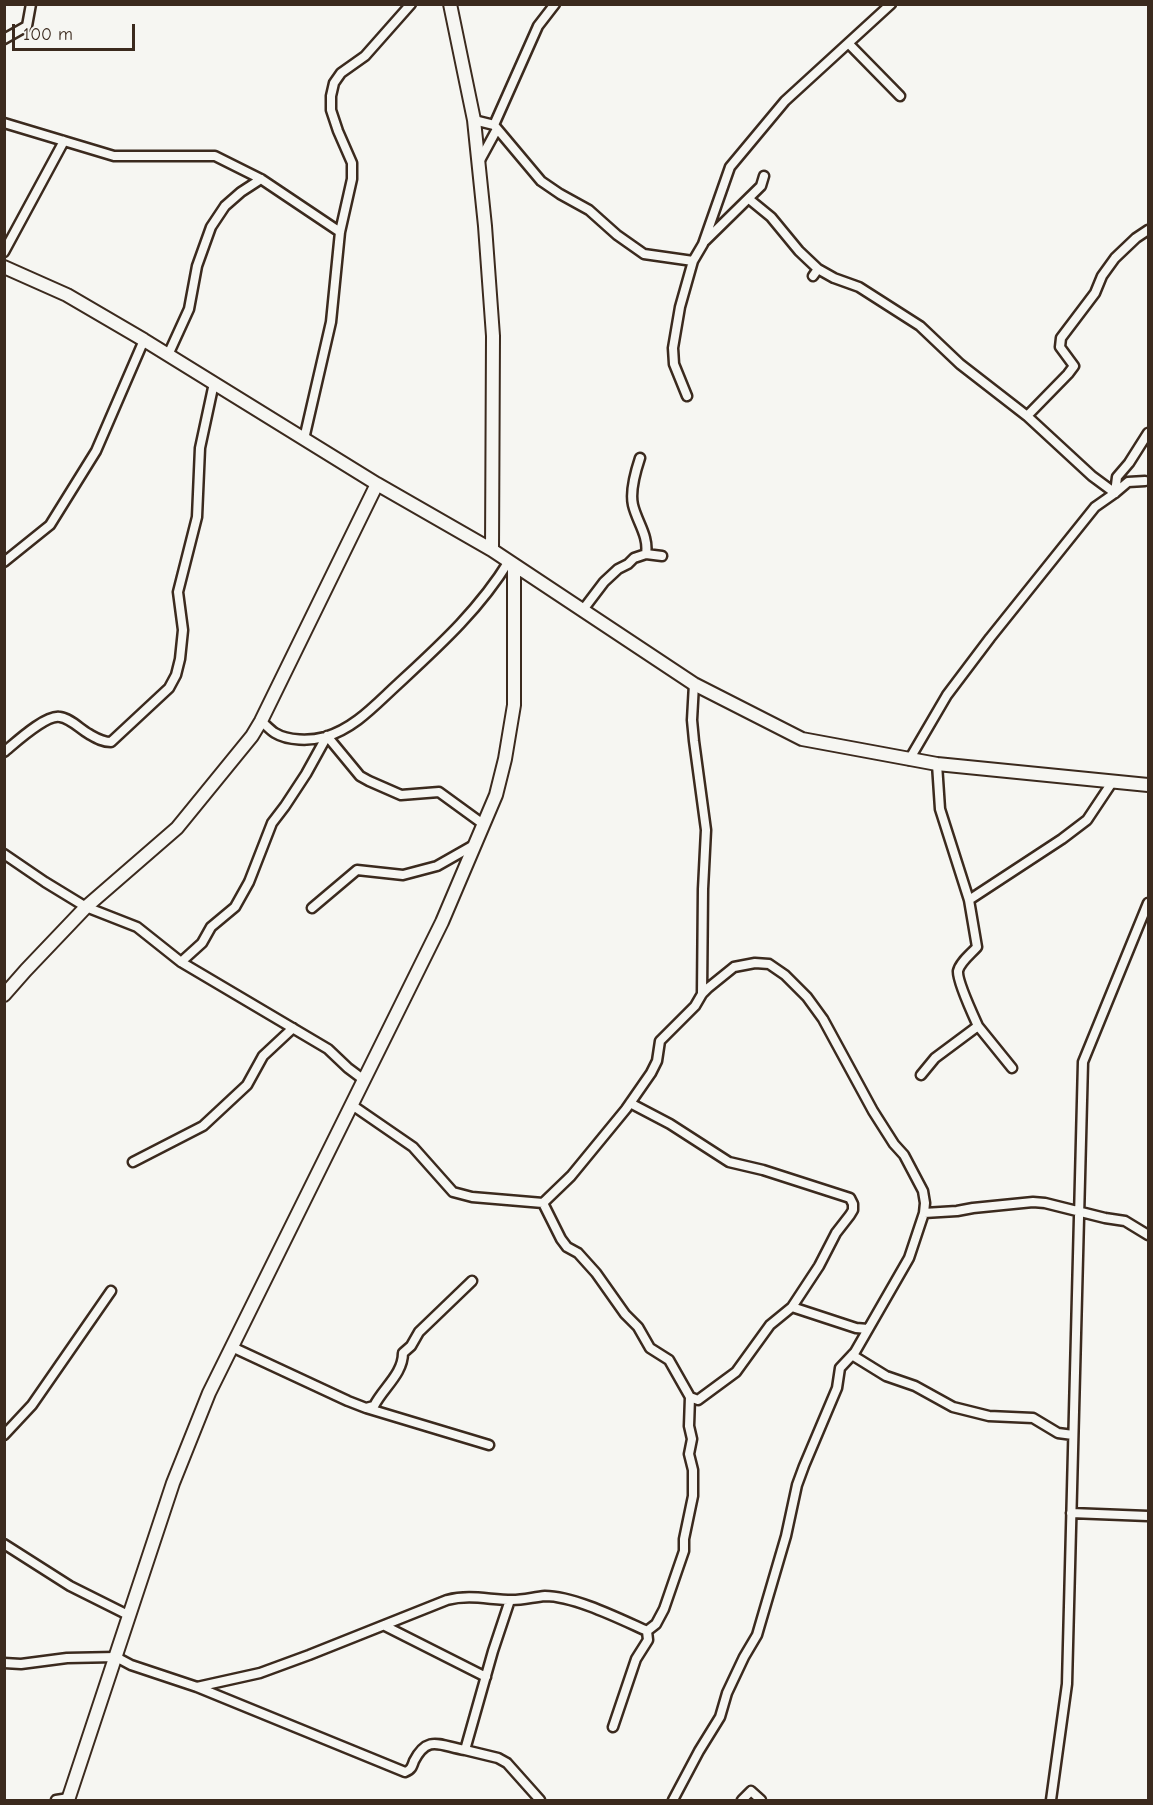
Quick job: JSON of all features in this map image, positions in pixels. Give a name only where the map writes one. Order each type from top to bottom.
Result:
[{"type":"street","points":[[4,39],[27,26],[31,4]]},
{"type":"street","points":[[304,439],[331,322],[340,232],[352,179],[352,163],[331,110],[334,83],[341,73],[365,56],[411,4]]},
{"type":"street","points":[[450,4],[474,120],[493,336],[492,550]]},
{"type":"street","points":[[479,162],[538,26],[555,4]]},
{"type":"street","points":[[687,396],[674,364],[673,348],[680,307],[693,261],[703,244],[730,167],[785,101],[891,4]]},
{"type":"street","points":[[849,44],[900,96]]},
{"type":"street","points":[[474,120],[496,127],[541,181],[589,210],[617,235],[644,254],[693,261]]},
{"type":"street","points":[[4,123],[114,156],[215,156],[261,179],[340,232]]},
{"type":"street","points":[[4,252],[64,141]]},
{"type":"street","points":[[703,244],[761,186],[764,176]]},
{"type":"street","points":[[168,355],[189,309],[197,266],[212,227],[225,206],[261,179]]},
{"type":"street","points":[[749,199],[771,217],[816,272],[859,286],[914,322],[960,364],[1028,416],[1092,476],[1115,493]]},
{"type":"street","points":[[1028,416],[1074,366],[1060,347],[1060,338],[1095,293],[1102,276],[1114,258],[1136,238],[1149,230]]},
{"type":"street","points":[[4,267],[67,295],[144,340],[377,484],[492,550],[694,684],[802,739],[937,764],[1149,785]]},
{"type":"street","points":[[4,562],[50,525],[96,451],[144,340]]},
{"type":"street","points":[[4,752],[29,730],[56,717],[61,717],[98,740],[111,742],[169,688],[176,675],[180,659],[183,630],[178,592],[197,517],[200,448],[214,383]]},
{"type":"street","points":[[1115,493],[1117,477],[1149,433]]},
{"type":"street","points":[[640,458],[635,474],[632,502],[648,543],[646,554]]},
{"type":"street","points":[[909,760],[947,695],[1095,507],[1128,482],[1145,481]]},
{"type":"street","points":[[4,995],[86,907],[177,828],[252,736],[377,484]]},
{"type":"street","points":[[582,611],[618,568],[646,554],[662,556]]},
{"type":"street","points":[[261,721],[274,733],[286,738],[302,739],[327,736],[354,724],[457,630],[511,564]]},
{"type":"street","points":[[64,1800],[116,1657],[173,1483],[209,1393],[442,922],[498,786],[514,705],[511,564]]},
{"type":"street","points":[[694,684],[692,720],[706,830],[702,994]]},
{"type":"street","points":[[327,736],[360,776],[401,795],[440,792],[483,824]]},
{"type":"street","points":[[181,962],[202,943],[211,927],[235,907],[249,882],[272,823],[306,774],[327,736]]},
{"type":"street","points":[[937,764],[940,809],[969,900],[977,947],[958,972],[978,1026],[1012,1068]]},
{"type":"street","points":[[969,900],[1087,820],[1113,781]]},
{"type":"street","points":[[312,908],[357,870],[403,874],[437,866],[475,845]]},
{"type":"street","points":[[4,854],[86,907],[137,927],[181,962],[328,1049],[364,1080]]},
{"type":"street","points":[[1051,1800],[1067,1684],[1083,1062],[1149,903]]},
{"type":"street","points":[[352,1105],[412,1147],[453,1192],[472,1197],[543,1203],[571,1176],[630,1103],[657,1061],[660,1041],[695,1006],[702,994],[734,967],[755,963],[769,964],[785,975],[807,997],[824,1019],[873,1111],[894,1144],[904,1155],[923,1191],[924,1213],[909,1258],[852,1355],[840,1368],[837,1388],[797,1485],[786,1536],[757,1635],[727,1693],[720,1717],[673,1800]]},
{"type":"street","points":[[921,1075],[935,1058],[978,1026]]},
{"type":"street","points":[[133,1162],[203,1126],[247,1085],[263,1056],[293,1029]]},
{"type":"street","points":[[630,1103],[670,1124],[729,1162],[763,1170],[850,1198],[853,1204],[853,1210],[836,1233],[819,1266],[792,1307],[770,1325],[736,1372],[698,1400],[690,1397]]},
{"type":"street","points":[[924,1213],[1033,1202],[1045,1203],[1125,1221],[1149,1235]]},
{"type":"street","points":[[543,1203],[561,1239],[578,1253],[596,1273],[625,1314],[638,1327],[650,1348],[669,1360],[690,1397],[689,1426],[692,1439],[689,1454],[693,1470],[693,1496],[684,1539],[684,1551],[664,1609],[656,1624],[647,1630]]},
{"type":"street","points":[[366,1408],[374,1406],[403,1362],[403,1353],[411,1346],[419,1332],[472,1281]]},
{"type":"street","points":[[4,1435],[32,1405],[111,1291]]},
{"type":"street","points":[[792,1307],[856,1328],[868,1329]]},
{"type":"street","points":[[231,1347],[366,1408],[489,1445]]},
{"type":"street","points":[[852,1355],[886,1376],[915,1386],[953,1407],[989,1416],[1033,1418],[1058,1433],[1073,1434]]},
{"type":"street","points":[[1071,1513],[1149,1516]]},
{"type":"street","points":[[4,1544],[70,1586],[128,1615]]},
{"type":"street","points":[[197,1687],[260,1673],[462,1596],[510,1600],[544,1596],[557,1597],[647,1630]]},
{"type":"street","points":[[465,1750],[510,1600]]},
{"type":"street","points":[[385,1626],[486,1677]]},
{"type":"street","points":[[613,1726],[636,1659],[648,1640],[647,1630]]},
{"type":"street","points":[[4,1663],[21,1664],[67,1658],[116,1657],[131,1665],[197,1687],[405,1772],[410,1770],[423,1748],[428,1744],[437,1743],[498,1758],[507,1763],[537,1800]]},
{"type":"street","points":[[742,1800],[751,1791],[761,1800]]}]
